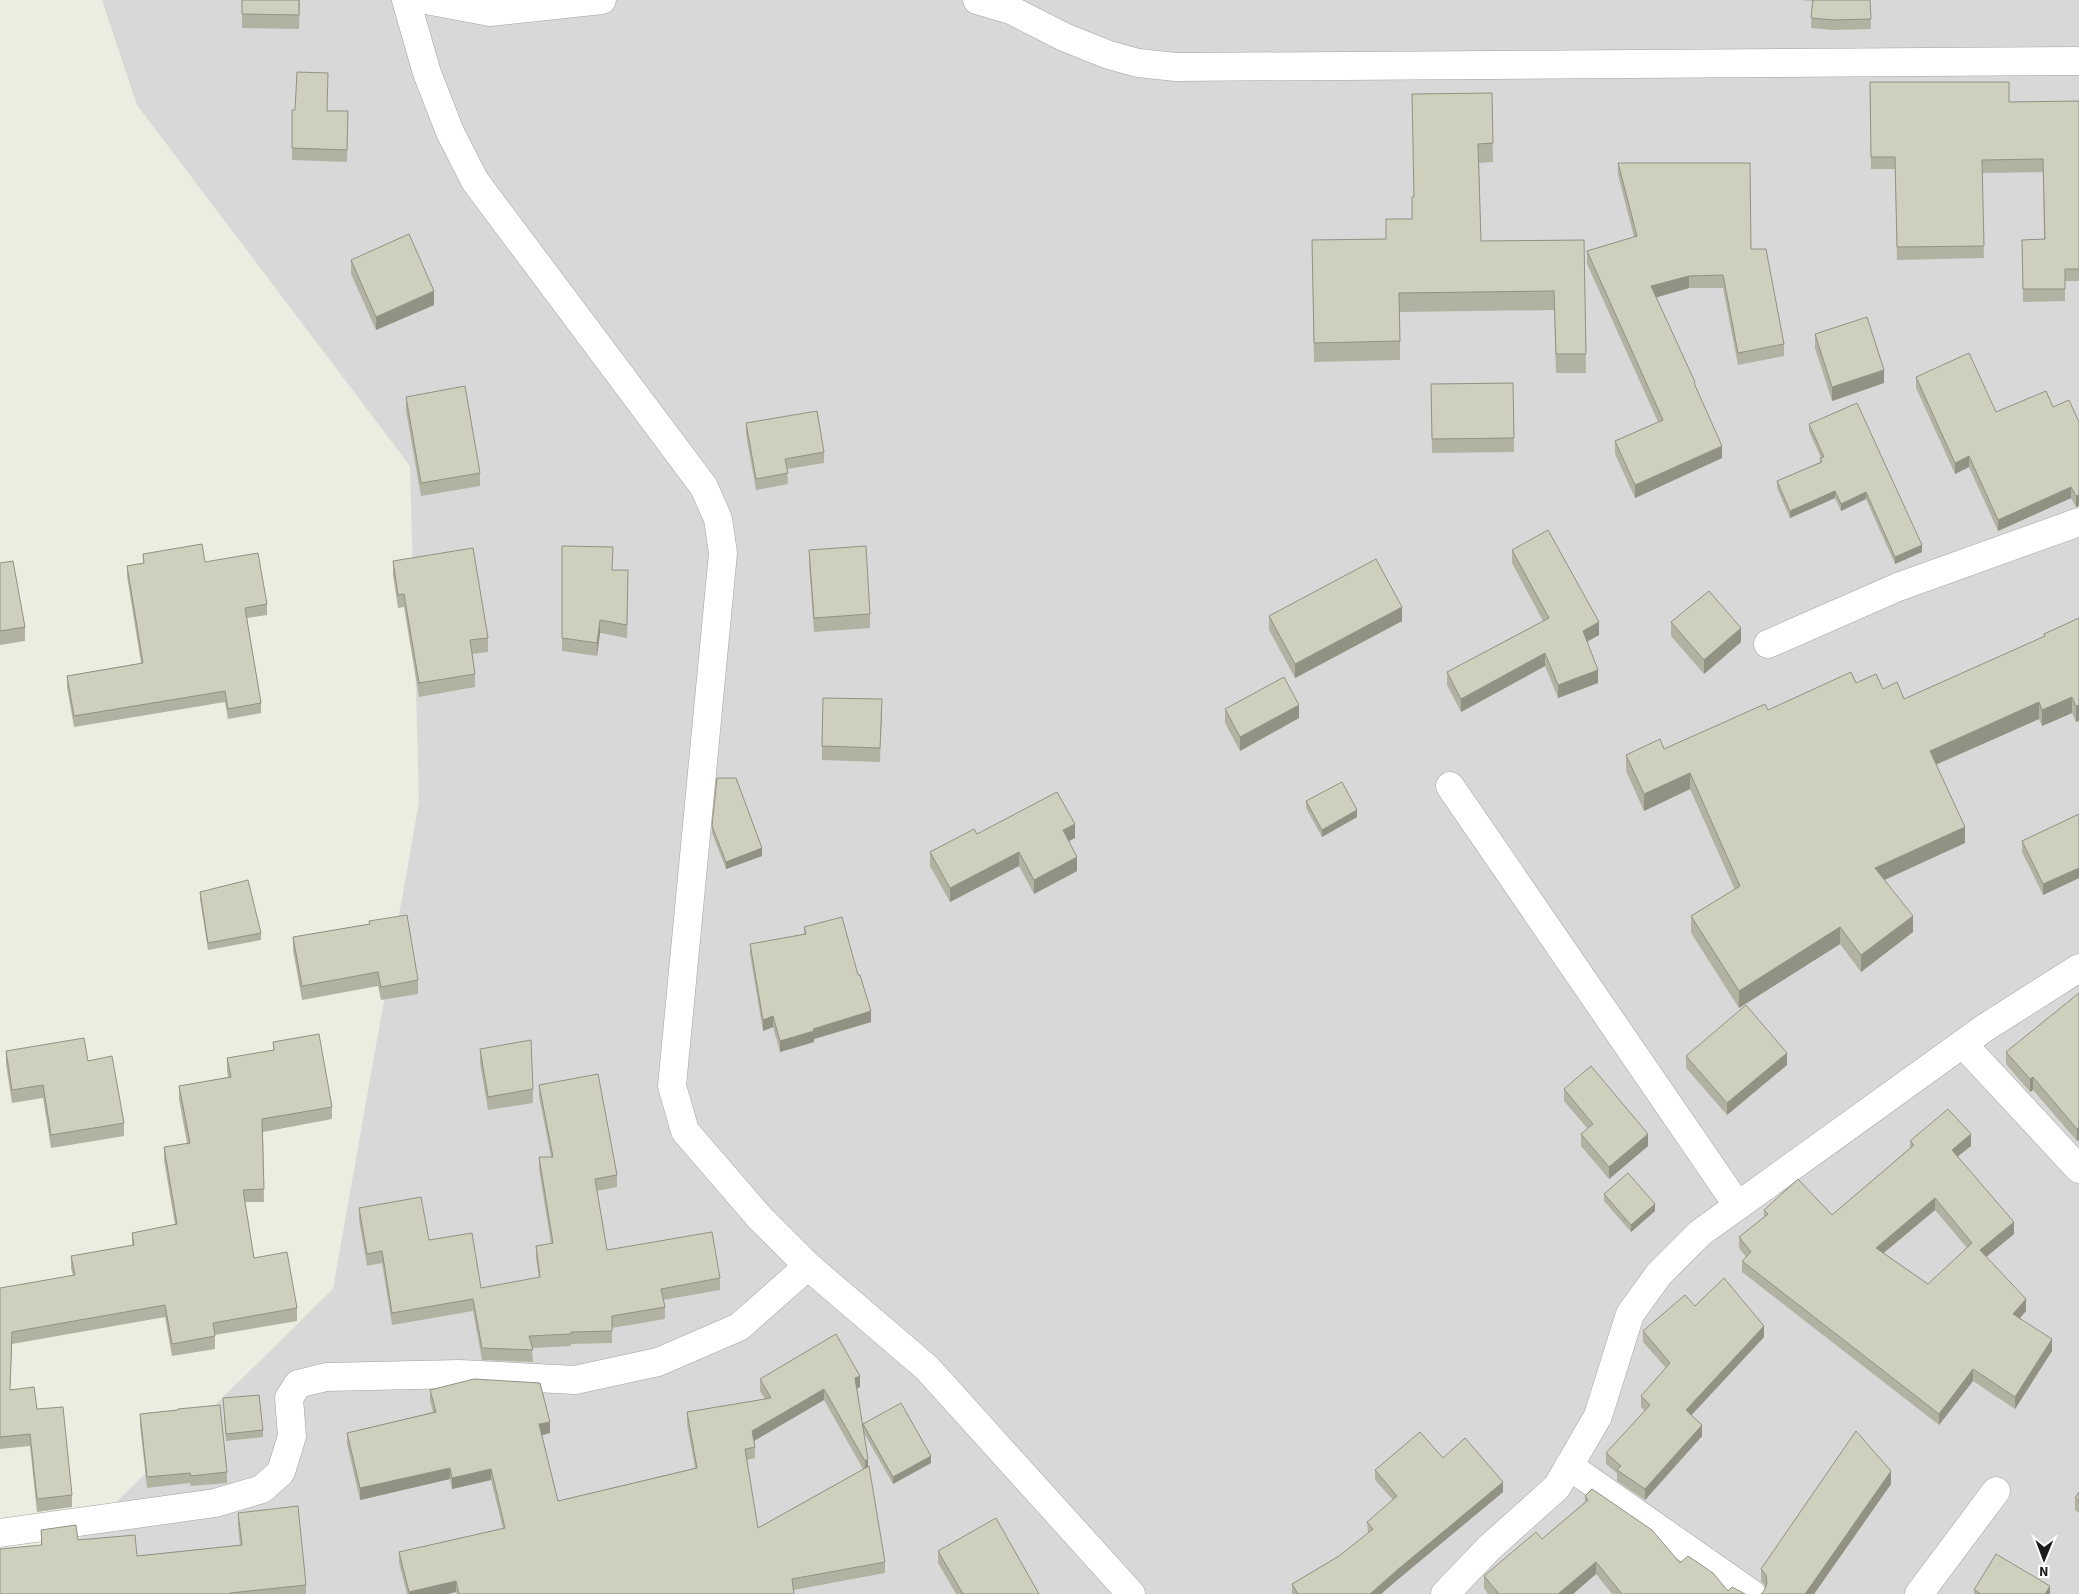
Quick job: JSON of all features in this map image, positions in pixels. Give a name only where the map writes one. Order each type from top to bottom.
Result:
[{"type":"street","points":[[406,0],[434,90],[450,132],[475,181],[704,486],[718,518],[723,553],[672,1086],[685,1131],[754,1211],[808,1266],[926,1368],[1131,1594]]},
{"type":"street","points":[[426,0],[490,12],[602,0]]},
{"type":"street","points":[[977,0],[1011,10],[1064,37],[1108,55],[1138,63],[1176,67],[2079,61]]},
{"type":"street","points":[[1768,644],[1898,587],[2079,522]]},
{"type":"street","points":[[1450,786],[1738,1206]]},
{"type":"street","points":[[1445,1594],[1490,1548],[1557,1487],[1598,1416],[1630,1314],[1666,1267],[1700,1233],[1963,1044],[2079,968]]},
{"type":"street","points":[[1963,1044],[2079,1169]]},
{"type":"street","points":[[0,1533],[215,1504],[262,1489],[281,1472],[292,1436],[290,1398],[298,1384],[326,1376],[460,1374],[575,1380],[658,1362],[739,1327],[808,1266]]},
{"type":"street","points":[[1569,1466],[1752,1594]]},
{"type":"street","points":[[1920,1594],[1996,1491]]},
{"type":"shaded area","points":[[102,0],[2079,0],[2079,1594],[23,1594],[333,1289],[419,802],[410,466],[137,105]]},
{"type":"building","points":[[242,0],[299,0],[299,15],[242,14]]},
{"type":"building","points":[[1813,0],[1870,0],[1871,19],[1834,20],[1811,18]]},
{"type":"building","points":[[297,72],[328,73],[327,111],[348,111],[347,150],[292,148],[292,110],[295,110]]},
{"type":"building","points":[[1870,82],[2009,82],[2009,102],[2079,101],[2079,269],[2065,269],[2065,289],[2023,289],[2022,240],[2045,239],[2043,159],[1982,160],[1984,246],[1897,247],[1895,157],[1871,157]]},
{"type":"building","points":[[1492,93],[1493,143],[1478,144],[1481,241],[1584,240],[1586,354],[1556,354],[1554,291],[1399,293],[1400,341],[1314,343],[1312,240],[1386,239],[1386,219],[1412,219],[1412,197],[1414,197],[1412,94]]},
{"type":"building","points":[[1618,163],[1750,163],[1751,249],[1766,249],[1784,344],[1738,353],[1723,275],[1689,276],[1651,286],[1722,446],[1635,485],[1615,441],[1663,420],[1587,251],[1637,236]]},
{"type":"building","points":[[409,234],[434,291],[376,317],[351,260]]},
{"type":"building","points":[[1867,317],[1884,370],[1832,387],[1815,334]]},
{"type":"building","points":[[1969,353],[1996,412],[2046,391],[2053,407],[2069,400],[2079,422],[2079,495],[2076,496],[2071,487],[1998,520],[1969,456],[1955,463],[1916,377]]},
{"type":"building","points":[[1513,383],[1514,438],[1432,439],[1431,384]]},
{"type":"building","points":[[465,386],[480,473],[421,483],[406,397]]},
{"type":"building","points":[[1857,403],[1922,545],[1895,557],[1866,492],[1841,504],[1835,491],[1790,511],[1777,481],[1822,462],[1820,458],[1824,457],[1809,424]]},
{"type":"building","points":[[817,411],[824,452],[785,459],[788,473],[756,479],[746,423]]},
{"type":"building","points":[[1548,530],[1599,622],[1583,631],[1598,670],[1558,685],[1545,653],[1461,699],[1447,672],[1549,618],[1512,550]]},
{"type":"building","points":[[202,544],[205,562],[258,553],[267,604],[245,608],[261,703],[228,709],[225,691],[74,716],[67,676],[143,663],[127,566],[144,563],[143,554]]},
{"type":"building","points":[[562,546],[613,547],[612,570],[628,570],[627,625],[600,620],[597,643],[562,638]]},
{"type":"building","points":[[866,546],[870,614],[814,618],[809,550]]},
{"type":"building","points":[[473,548],[488,638],[470,640],[475,674],[419,683],[404,594],[398,595],[393,561]]},
{"type":"building","points":[[1376,559],[1402,607],[1295,664],[1269,616]]},
{"type":"building","points":[[13,561],[25,627],[0,631],[0,563]]},
{"type":"building","points":[[1709,591],[1741,628],[1704,660],[1671,622]]},
{"type":"building","points":[[2079,618],[2079,705],[2076,706],[2072,697],[2042,710],[2039,702],[1930,751],[1965,827],[1875,868],[1913,916],[1861,955],[1840,927],[1739,991],[1691,916],[1740,886],[1690,773],[1644,794],[1626,755],[1660,739],[1664,749],[1765,704],[1768,710],[1851,672],[1856,683],[1876,674],[1883,689],[1897,682],[1904,699],[2045,636],[2044,634]]},
{"type":"building","points":[[1284,677],[1299,705],[1240,737],[1225,709]]},
{"type":"building","points":[[823,698],[882,699],[880,748],[822,746]]},
{"type":"building","points":[[717,778],[736,778],[762,848],[726,862],[712,826]]},
{"type":"building","points":[[1342,782],[1357,810],[1322,830],[1306,801]]},
{"type":"building","points":[[1057,792],[1075,824],[1063,830],[1077,857],[1034,880],[1019,852],[950,888],[930,852],[974,829],[977,834]]},
{"type":"building","points":[[2079,814],[2079,868],[2043,884],[2022,841]]},
{"type":"building","points":[[248,880],[261,933],[208,943],[200,892]]},
{"type":"building","points":[[407,915],[418,980],[381,987],[378,972],[302,986],[293,937],[370,924],[369,921]]},
{"type":"building","points":[[842,917],[858,975],[860,975],[871,1011],[780,1041],[773,1016],[763,1020],[750,944],[806,934],[804,927]]},
{"type":"building","points":[[2079,993],[2079,1127],[2077,1129],[2033,1077],[2030,1079],[2006,1052]]},
{"type":"building","points":[[1746,1005],[1787,1053],[1727,1103],[1686,1056]]},
{"type":"building","points":[[319,1034],[332,1107],[262,1119],[264,1189],[243,1190],[254,1258],[287,1252],[297,1308],[213,1323],[215,1336],[172,1344],[165,1305],[12,1332],[10,1390],[34,1387],[37,1409],[63,1407],[72,1495],[37,1499],[30,1434],[0,1437],[0,1288],[75,1275],[71,1256],[134,1245],[132,1233],[177,1224],[164,1147],[190,1143],[179,1086],[231,1077],[227,1058],[274,1050],[273,1042]]},
{"type":"building","points":[[84,1038],[88,1061],[112,1056],[124,1123],[51,1135],[43,1085],[12,1090],[6,1051]]},
{"type":"building","points":[[531,1040],[533,1089],[488,1097],[480,1049]]},
{"type":"building","points":[[1591,1066],[1648,1134],[1609,1167],[1581,1134],[1593,1124],[1564,1089]]},
{"type":"building","points":[[598,1074],[617,1175],[595,1179],[607,1250],[712,1232],[720,1278],[661,1289],[665,1307],[612,1316],[612,1331],[529,1336],[533,1350],[482,1348],[473,1299],[392,1313],[382,1251],[367,1254],[359,1208],[421,1197],[429,1240],[472,1233],[481,1288],[540,1277],[536,1246],[553,1243],[539,1157],[553,1157],[539,1085]]},
{"type":"building","points":[[1948,1109],[1971,1134],[1952,1150],[2014,1222],[1980,1250],[2026,1299],[2013,1314],[2052,1339],[2015,1397],[1973,1369],[1939,1414],[1742,1261],[1751,1252],[1739,1237],[1768,1214],[1764,1210],[1798,1179],[1832,1215],[1914,1145],[1910,1141]],"holes":[[[1935,1198],[1972,1243],[1928,1284],[1876,1248]]]},
{"type":"building","points":[[1628,1173],[1655,1204],[1631,1225],[1604,1194]]},
{"type":"building","points":[[1724,1278],[1764,1326],[1686,1410],[1702,1425],[1645,1489],[1617,1470],[1621,1466],[1606,1453],[1650,1405],[1641,1396],[1670,1363],[1643,1331],[1685,1295],[1695,1306]]},
{"type":"building","points":[[836,1334],[860,1376],[855,1378],[868,1459],[865,1461],[824,1389],[752,1431],[755,1447],[745,1449],[758,1528],[869,1466],[885,1562],[792,1579],[794,1594],[459,1594],[456,1581],[409,1592],[399,1552],[505,1528],[491,1469],[452,1478],[450,1468],[360,1488],[347,1433],[436,1412],[430,1390],[474,1379],[540,1383],[550,1422],[539,1424],[558,1501],[697,1468],[687,1412],[771,1398],[760,1379]]},
{"type":"building","points":[[259,1395],[263,1430],[226,1434],[223,1398]]},
{"type":"building","points":[[901,1403],[931,1456],[893,1477],[863,1424]]},
{"type":"building","points":[[220,1405],[227,1472],[191,1476],[190,1473],[147,1477],[140,1414]]},
{"type":"building","points":[[1856,1431],[1891,1471],[1805,1594],[1761,1594],[1767,1583],[1766,1575],[1761,1569]]},
{"type":"building","points":[[1420,1432],[1443,1458],[1465,1438],[1503,1482],[1370,1594],[1298,1594],[1292,1584],[1339,1556],[1373,1529],[1367,1522],[1397,1496],[1375,1470]]},
{"type":"building","points":[[1592,1489],[1652,1530],[1680,1563],[1688,1556],[1713,1573],[1728,1591],[1732,1587],[1745,1594],[1622,1594],[1596,1562],[1558,1594],[1499,1594],[1484,1576],[1536,1532],[1542,1539],[1588,1500],[1585,1496]]},
{"type":"building","points":[[2079,1492],[2079,1501],[2075,1498]]},
{"type":"building","points":[[298,1506],[306,1585],[230,1594],[0,1594],[0,1549],[42,1545],[41,1530],[76,1525],[78,1540],[135,1535],[137,1556],[242,1545],[238,1513]]},
{"type":"building","points":[[996,1518],[1039,1594],[963,1594],[938,1551]]},
{"type":"building","points":[[1996,1554],[2050,1586],[2045,1594],[1981,1594],[1974,1590]]}]
